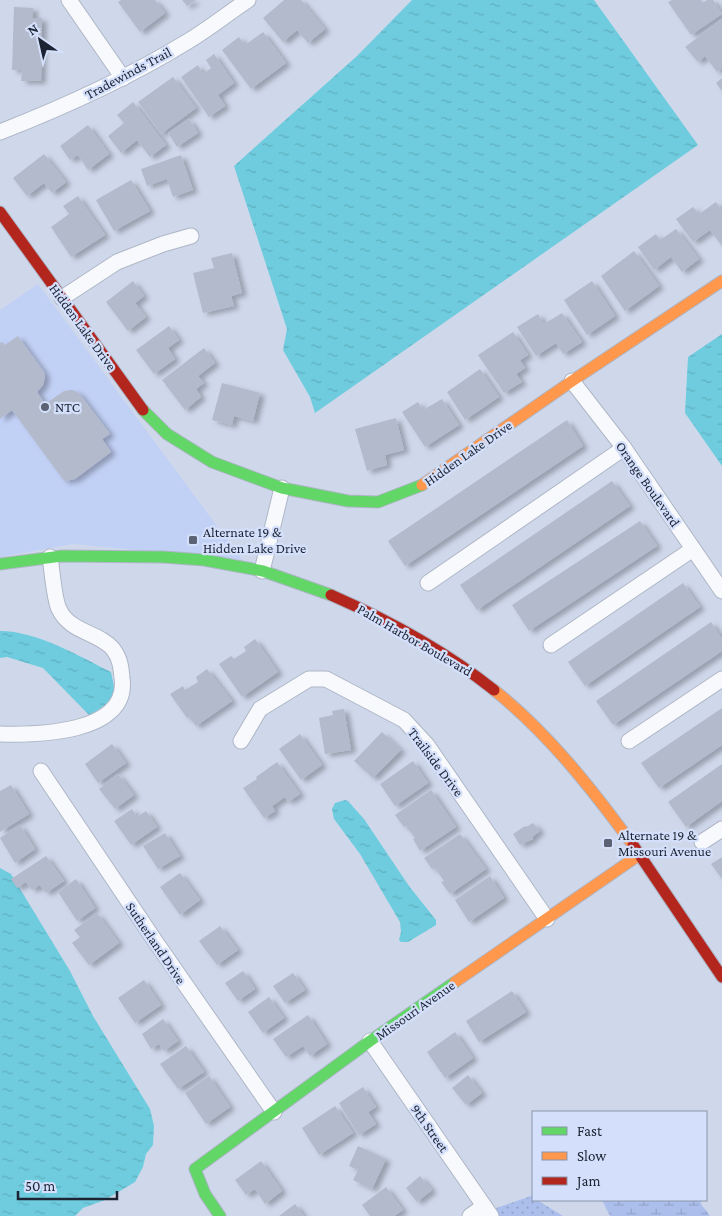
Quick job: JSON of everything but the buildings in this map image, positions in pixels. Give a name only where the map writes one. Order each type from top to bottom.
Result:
[{"type":"street","points":[[69,0],[123,78]]},
{"type":"street","name":"Tradewinds Trail","points":[[0,132],[60,109],[123,78],[186,42],[248,0]]},
{"type":"street","name":"Hidden Lake Drive","points":[[0,212],[140,407],[167,434],[212,462],[282,488],[348,501],[378,502],[421,486],[572,381],[722,281]]},
{"type":"street","points":[[62,298],[117,262],[163,244],[191,236]]},
{"type":"street","name":"Orange Boulevard","points":[[572,381],[624,448],[722,590]]},
{"type":"street","points":[[428,583],[624,448]]},
{"type":"street","points":[[262,571],[282,488]]},
{"type":"street","points":[[551,645],[693,548]]},
{"type":"street","name":"Palm Harbor Boulevard","points":[[0,564],[50,557],[151,556],[196,559],[262,571],[353,604],[384,619],[459,663],[495,690],[527,719],[576,772],[639,855],[722,977]]},
{"type":"street","points":[[0,734],[60,732],[103,718],[119,700],[124,688],[120,660],[112,648],[71,624],[59,609],[50,557]]},
{"type":"street","name":"Trailside Drive","points":[[241,741],[260,710],[309,679],[326,679],[404,720],[427,745],[547,918]]},
{"type":"street","points":[[629,741],[722,679]]},
{"type":"street","name":"Sutherland Drive","points":[[41,772],[274,1112]]},
{"type":"street","points":[[702,842],[722,829]]},
{"type":"street","name":"Missouri Avenue","points":[[220,1216],[207,1198],[198,1181],[195,1169],[370,1041],[639,855]]},
{"type":"street","name":"9th Street","points":[[370,1041],[488,1211]]},
{"type":"street","points":[[470,1216],[488,1211]]},
{"type":"shaded area","points":[[38,284],[242,560],[73,544],[0,557],[0,310]]},
{"type":"green space","points":[[531,1196],[532,1201],[539,1201],[563,1216],[479,1216],[485,1212]]},
{"type":"green space","points":[[602,1201],[701,1201],[701,1204],[710,1216],[610,1216]]},
{"type":"water","points":[[412,0],[594,0],[698,145],[315,413],[310,397],[283,350],[287,329],[234,166],[357,56]]},
{"type":"water","points":[[722,334],[722,466],[685,413],[688,357]]},
{"type":"water","points":[[0,631],[14,632],[43,640],[111,672],[114,688],[113,696],[104,706],[89,715],[43,668],[7,657],[0,658]]},
{"type":"water","points":[[345,800],[364,819],[409,886],[436,920],[436,925],[408,942],[401,942],[399,940],[401,932],[400,922],[360,854],[334,819],[332,809],[335,803]]},
{"type":"water","points":[[0,868],[11,874],[70,971],[93,1016],[150,1109],[154,1126],[153,1145],[146,1154],[143,1167],[135,1182],[105,1200],[83,1208],[75,1216],[0,1216]]},
{"type":"traffic: fast","points":[[143,410],[167,434],[212,462],[282,488],[348,501],[378,502],[422,485]]},
{"type":"traffic: fast","points":[[0,564],[62,556],[163,557],[204,560],[263,571],[331,595]]},
{"type":"traffic: fast","points":[[220,1216],[205,1194],[195,1169],[370,1041],[455,982]]},
{"type":"traffic: slow","points":[[422,485],[572,381],[722,281]]},
{"type":"traffic: slow","points":[[494,690],[533,724],[551,743],[602,803],[633,845]]},
{"type":"traffic: slow","points":[[455,982],[639,855]]},
{"type":"traffic: jam","points":[[0,212],[143,410]]},
{"type":"traffic: jam","points":[[331,595],[416,637],[456,662],[494,690]]},
{"type":"traffic: jam","points":[[633,845],[722,977]]},
{"type":"place","name":"NTC","points":[[45,407]]},
{"type":"place","name":"Alternate 19 & Hidden Lake Drive","points":[[193,540]]},
{"type":"place","name":"Alternate 19 & Missouri Avenue","points":[[608,843]]}]
